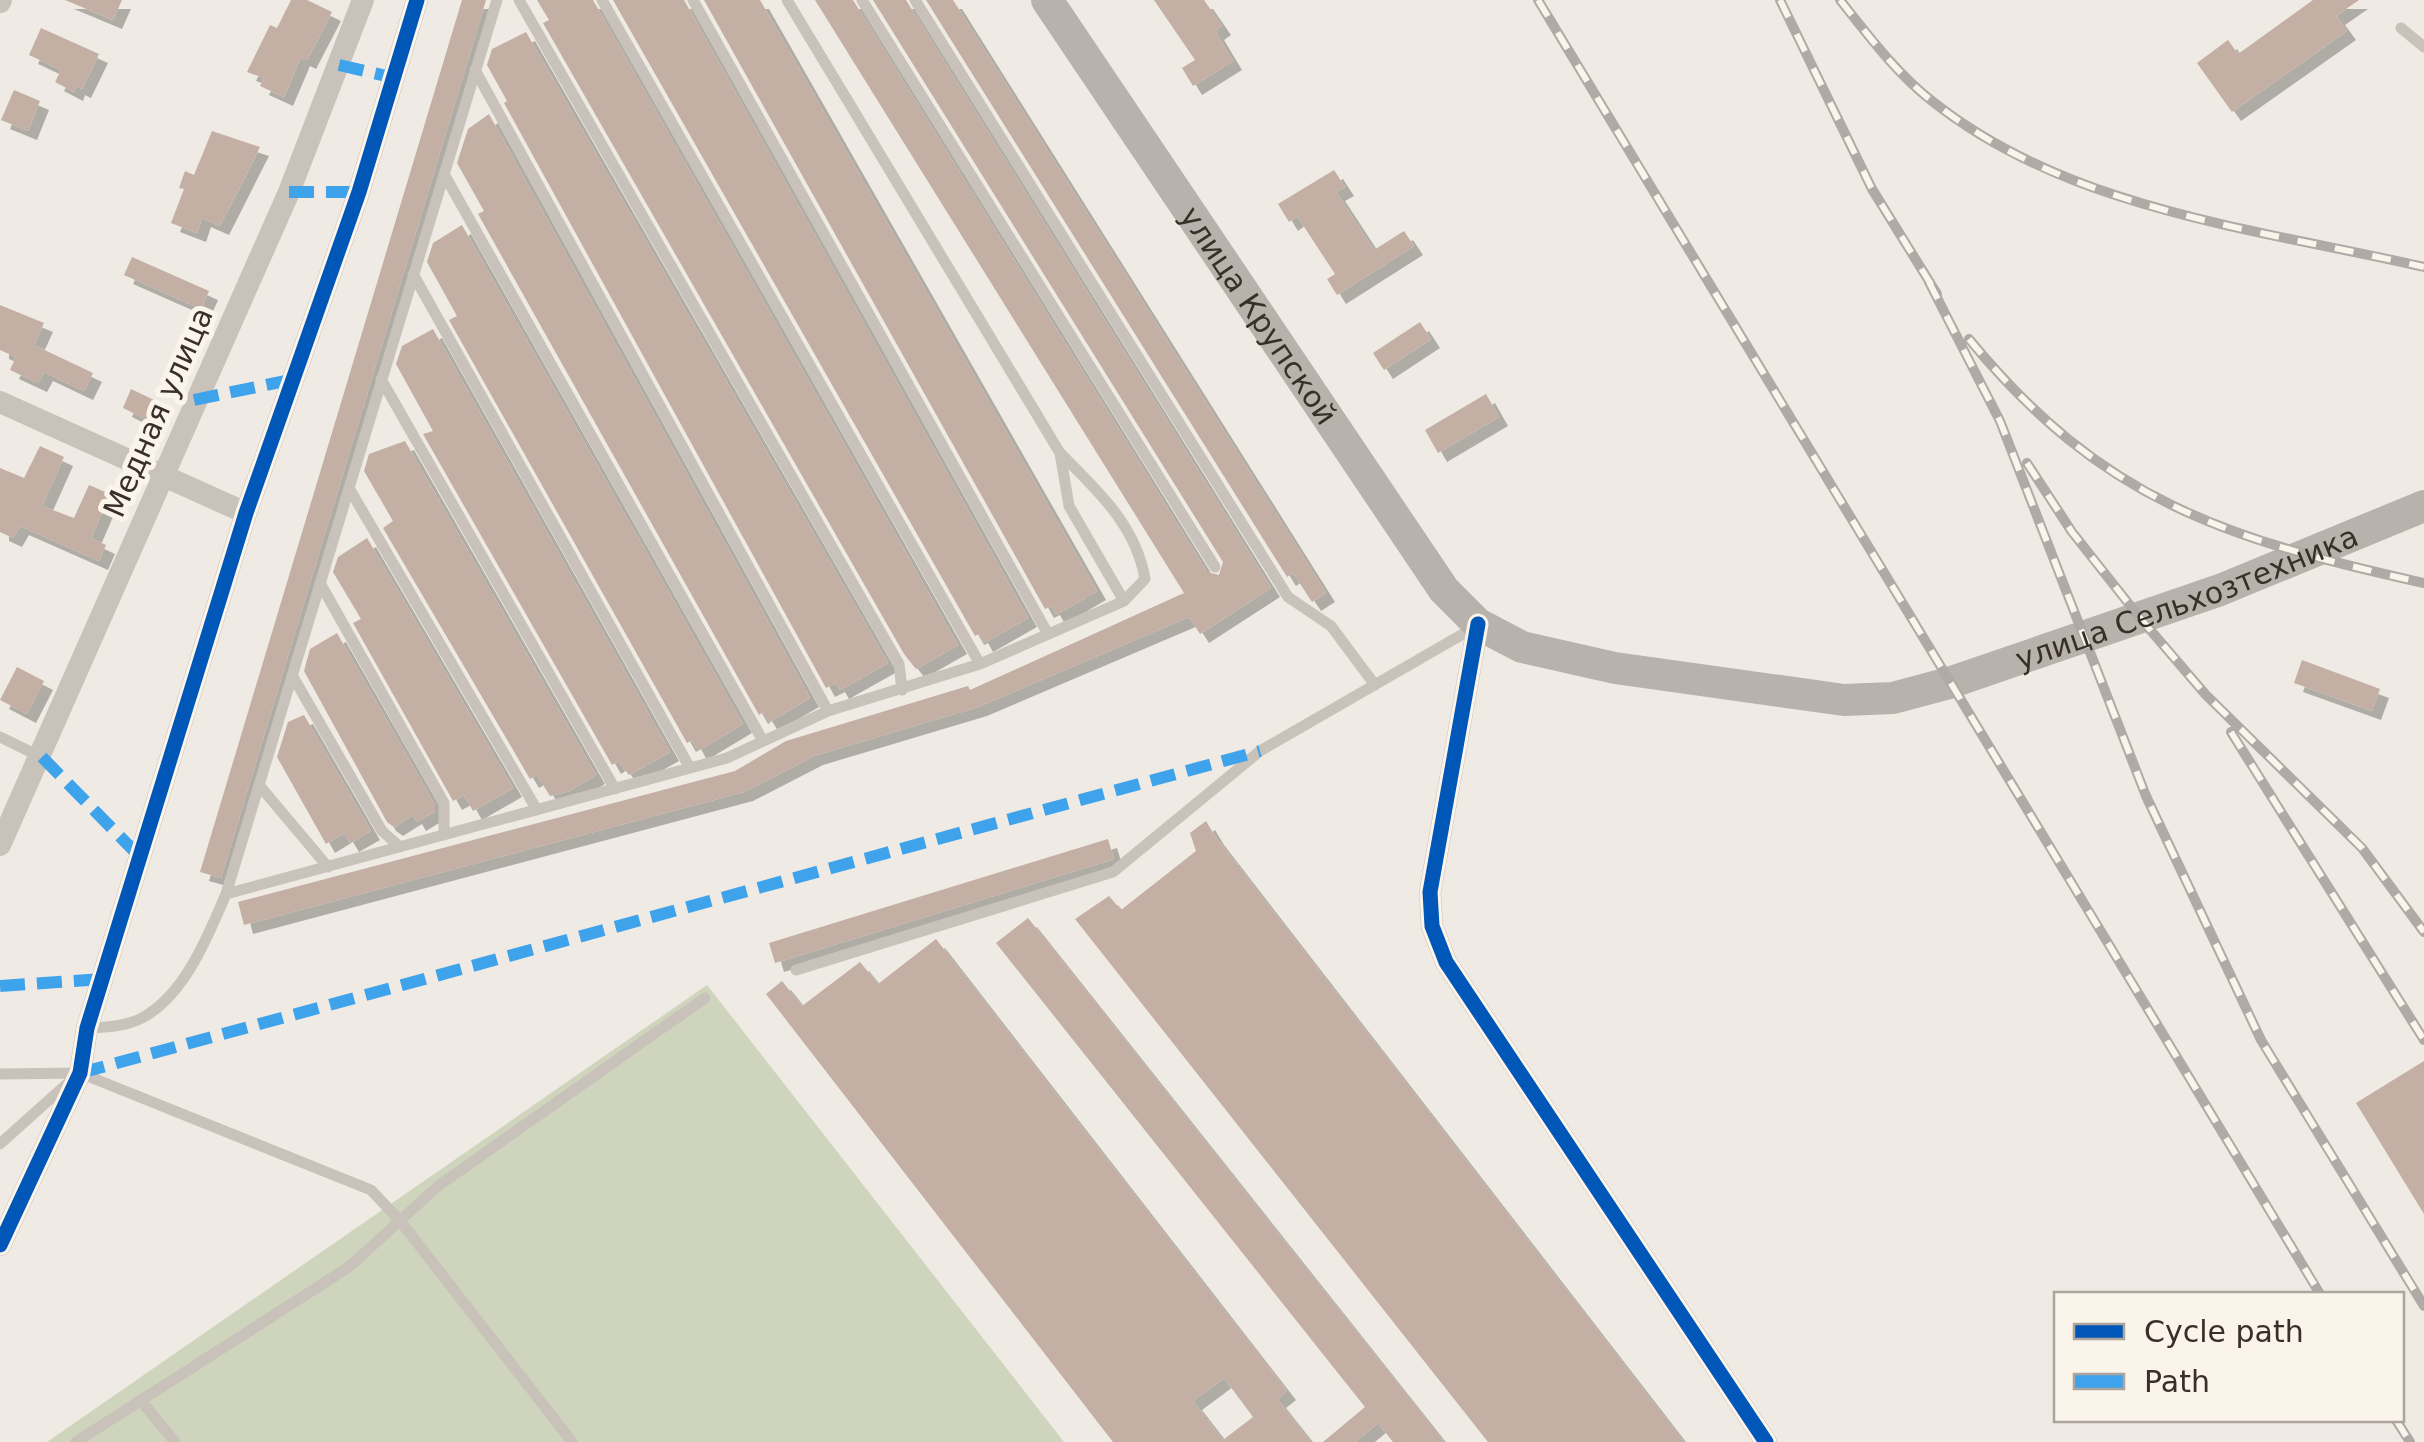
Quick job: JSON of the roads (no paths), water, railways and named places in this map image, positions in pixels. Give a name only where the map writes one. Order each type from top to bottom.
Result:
[{"type":"main road","name":"улица Крупской","points":[[1047,0],[1378,496],[1444,590],[1478,624],[1522,647],[1615,668],[1844,700],[1893,698],[1950,683]]},
{"type":"main road","name":"улица Сельхозтехника","points":[[1950,683],[2220,590],[2424,506]]},
{"type":"street","name":"Медная улица","points":[[0,845],[42,758],[289,192],[362,0]]},
{"type":"street","points":[[0,1246],[80,1072],[87,1028],[246,513],[346,229],[418,0]]},
{"type":"street","points":[[0,402],[246,513]]},
{"type":"street","points":[[1478,624],[1430,892],[1432,926],[1446,962],[1766,1442]]},
{"type":"lane","points":[[87,1028],[123,1026],[144,1017],[202,949],[226,894],[496,0]]},
{"type":"lane","points":[[519,0],[899,664],[902,690]]},
{"type":"lane","points":[[602,0],[980,664]]},
{"type":"lane","points":[[693,0],[1048,634]]},
{"type":"lane","points":[[226,894],[690,768],[764,741],[828,711],[980,664],[1124,601],[1144,578],[1140,551],[1109,502],[1060,453],[787,0]]},
{"type":"lane","points":[[862,0],[1215,567]]},
{"type":"lane","points":[[915,0],[1288,597],[1331,626],[1375,685]]},
{"type":"lane","points":[[2401,28],[2424,48]]},
{"type":"lane","points":[[475,70],[828,711]]},
{"type":"lane","points":[[444,174],[764,741]]},
{"type":"lane","points":[[413,274],[690,768]]},
{"type":"lane","points":[[381,379],[615,789]]},
{"type":"lane","points":[[1060,453],[1069,506],[1124,601]]},
{"type":"lane","points":[[349,488],[537,810]]},
{"type":"lane","points":[[320,583],[444,802],[444,835]]},
{"type":"lane","points":[[796,970],[1113,872],[1260,751],[1478,624]]},
{"type":"lane","points":[[292,675],[382,831],[400,847]]},
{"type":"lane","points":[[0,737],[42,758]]},
{"type":"lane","points":[[259,785],[328,867]]},
{"type":"lane","points":[[76,1442],[348,1266],[438,1186],[705,998]]},
{"type":"lane","points":[[0,1144],[80,1072]]},
{"type":"lane","points":[[0,1074],[80,1072],[372,1190],[402,1222],[572,1442]]},
{"type":"lane","points":[[142,1402],[175,1442]]},
{"type":"railway","points":[[1538,0],[2319,1292]]},
{"type":"railway","points":[[1780,0],[1872,189],[1937,294]]},
{"type":"railway","points":[[1840,0],[1894,66],[1932,101],[1986,138],[2043,168],[2167,211],[2424,267]]},
{"type":"railway","points":[[1929,282],[2000,421],[2146,796],[2261,1040],[2424,1306]]},
{"type":"railway","points":[[1969,339],[2019,394],[2068,439],[2119,476],[2172,505],[2288,549],[2424,583]]},
{"type":"railway","points":[[2027,463],[2072,532],[2140,618],[2206,695],[2362,848],[2424,932]]},
{"type":"railway","points":[[2231,732],[2424,1040]]},
{"type":"railway","points":[[2397,1422],[2410,1442]]}]
